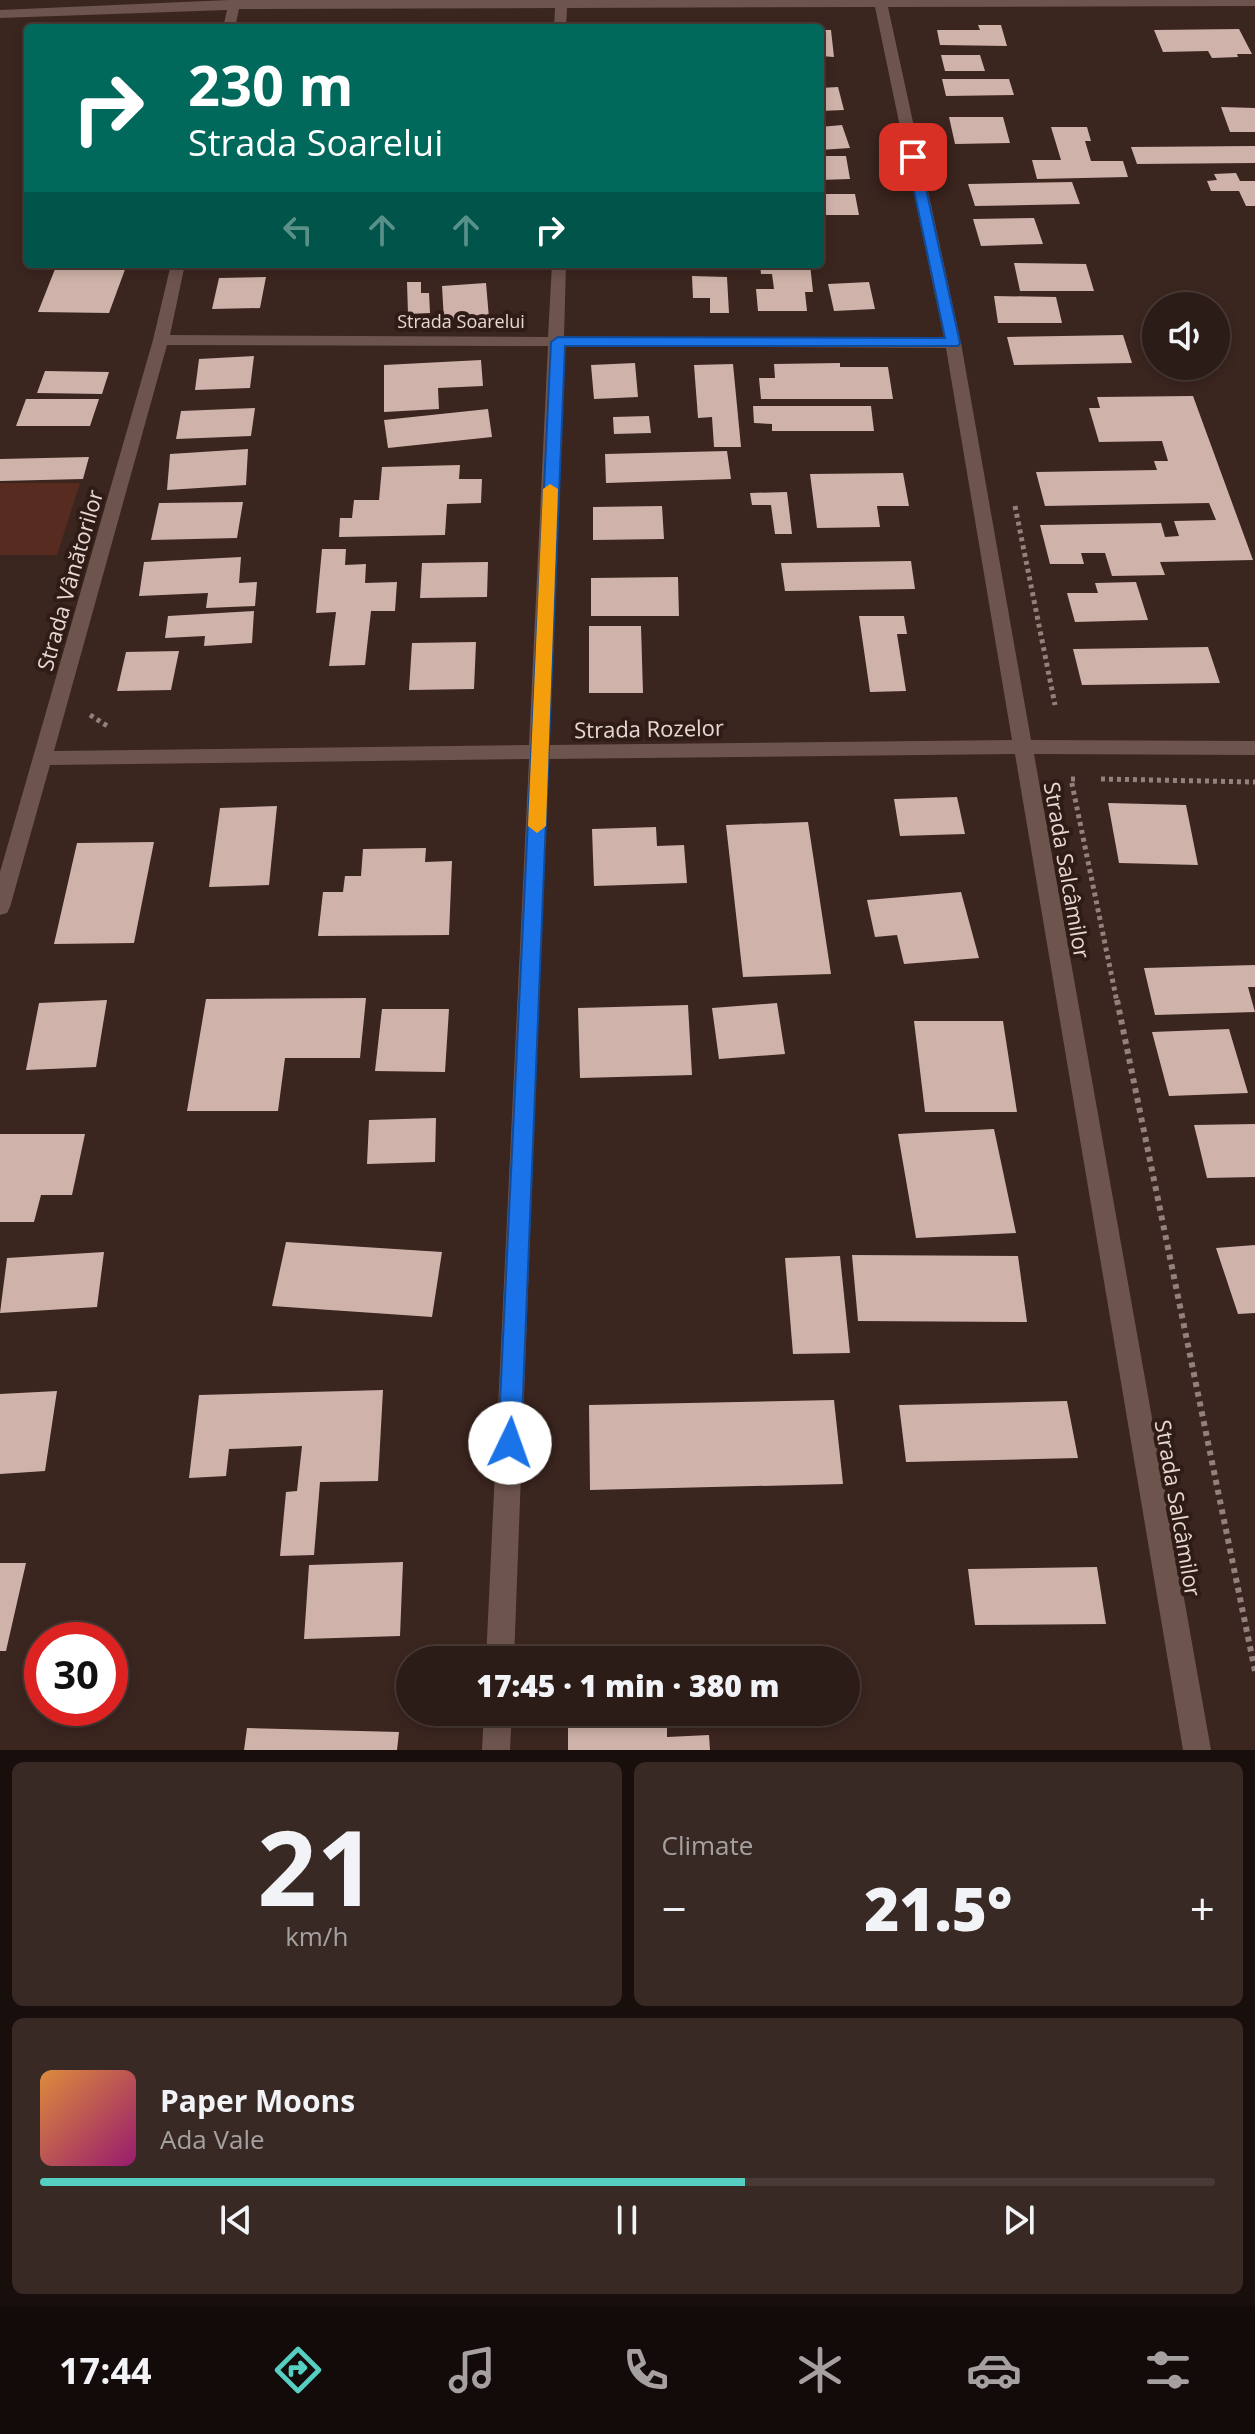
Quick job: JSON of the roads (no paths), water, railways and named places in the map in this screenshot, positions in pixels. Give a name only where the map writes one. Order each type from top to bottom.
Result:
[{"type":"street","points":[[560,24],[561,1]]},
{"type":"street","name":"Strada Salcâmilor","points":[[880,1],[953,343],[1197,1750]]},
{"type":"street","points":[[0,14],[235,3],[1255,2]]},
{"type":"street","points":[[230,24],[235,3]]},
{"type":"street","name":"Strada Vânătorilor","points":[[0,907],[161,340],[177,268]]},
{"type":"street","points":[[501,1646],[559,268]]},
{"type":"street","name":"Strada Soarelui","points":[[161,340],[953,343]]},
{"type":"street","name":"Strada Rozelor","points":[[44,758],[1021,746],[1255,748]]},
{"type":"street","points":[[496,1750],[497,1726]]}]
